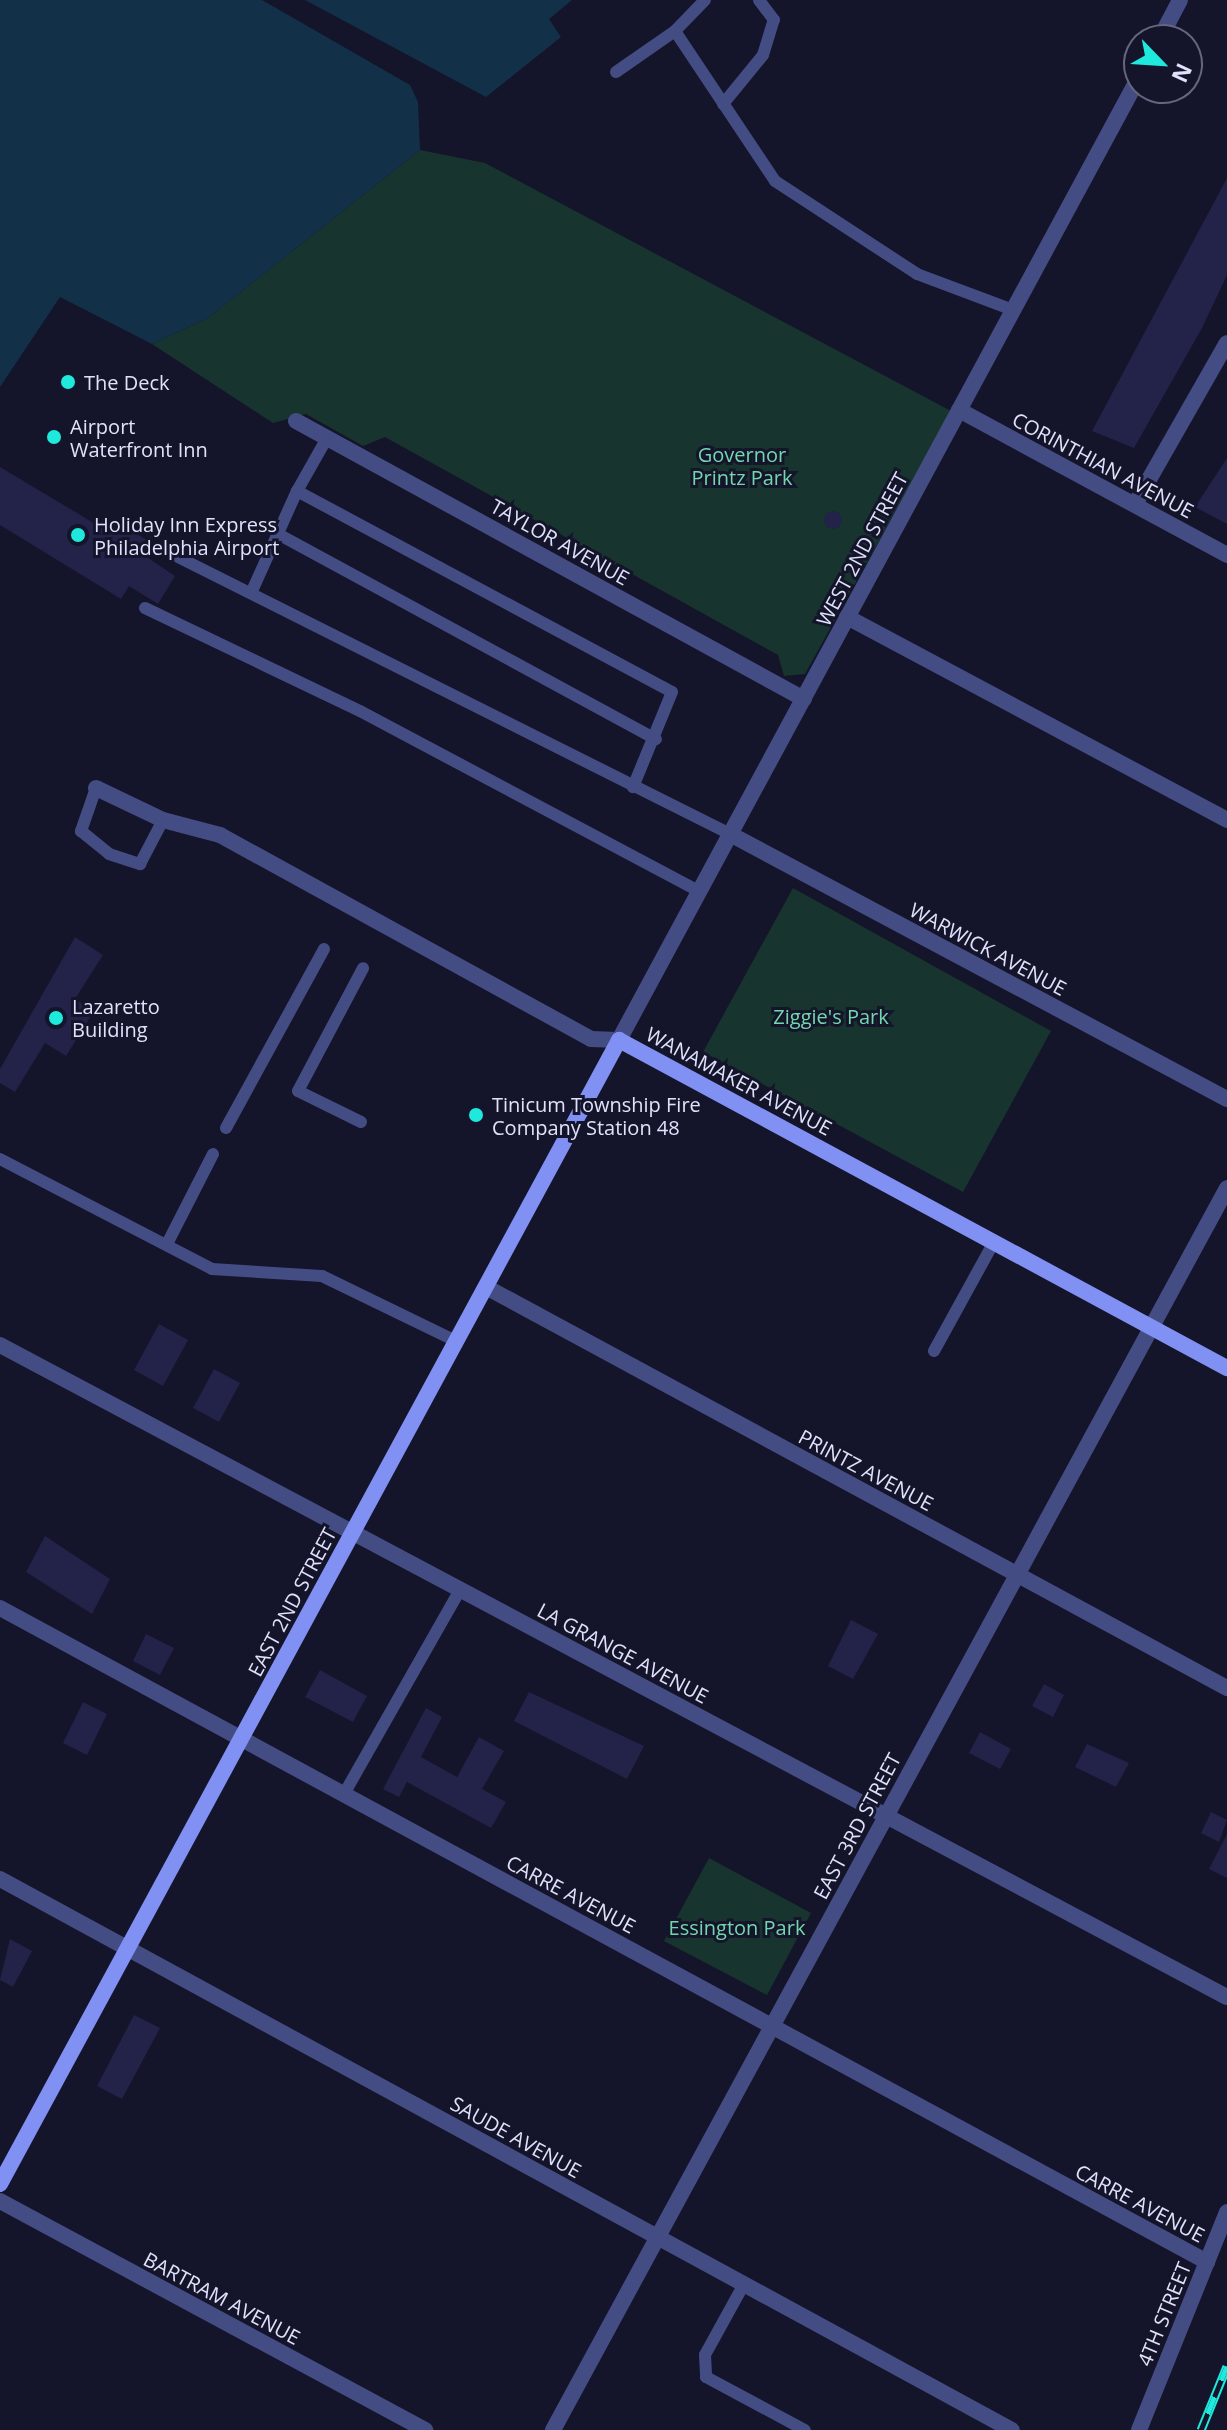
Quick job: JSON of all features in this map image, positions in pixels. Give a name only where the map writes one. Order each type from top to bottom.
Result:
[{"type":"street","points":[[1167,24],[1180,0]]},
{"type":"street","name":"WEST 2ND STREET","points":[[619,1040],[1124,104]]},
{"type":"street","points":[[1135,504],[1227,343]]},
{"type":"street","name":"CORINTHIAN AVENUE","points":[[959,410],[1227,555]]},
{"type":"street","name":"TAYLOR AVENUE","points":[[296,421],[804,699]]},
{"type":"street","points":[[847,617],[1227,820]]},
{"type":"street","name":"WANAMAKER AVENUE","points":[[96,788],[163,820],[220,835],[591,1039],[619,1040],[1227,1368]]},
{"type":"street","name":"WARWICK AVENUE","points":[[730,834],[1227,1099]]},
{"type":"street","name":"EAST 2ND STREET","points":[[0,2184],[619,1040]]},
{"type":"street","name":"EAST 3RD STREET","points":[[553,2430],[1227,1188]]},
{"type":"street","name":"PRINTZ AVENUE","points":[[486,1287],[1227,1688]]},
{"type":"street","name":"LA GRANGE AVENUE","points":[[0,1345],[1227,1997]]},
{"type":"street","name":"CARRE AVENUE","points":[[0,1608],[1207,2262]]},
{"type":"street","name":"SAUDE AVENUE","points":[[0,1879],[1012,2430]]},
{"type":"street","name":"BARTRAM AVENUE","points":[[0,2201],[425,2430]]},
{"type":"street","name":"4TH STREET","points":[[1139,2430],[1227,2212]]},
{"type":"lane","points":[[616,72],[675,31],[705,0]]},
{"type":"lane","points":[[723,104],[763,55],[774,20],[759,0]]},
{"type":"lane","points":[[675,31],[775,181],[917,274],[1013,310]]},
{"type":"lane","points":[[252,591],[297,491],[327,438]]},
{"type":"lane","points":[[297,491],[672,692],[656,739],[633,787]]},
{"type":"lane","points":[[278,534],[656,739]]},
{"type":"lane","points":[[170,553],[252,591],[730,834]]},
{"type":"lane","points":[[145,608],[360,711],[699,891]]},
{"type":"lane","points":[[96,788],[81,831],[109,854],[140,864],[163,820]]},
{"type":"lane","points":[[226,1128],[324,949]]},
{"type":"lane","points":[[361,1122],[298,1091],[363,968]]},
{"type":"lane","points":[[167,1244],[213,1154]]},
{"type":"lane","points":[[0,1159],[212,1269],[322,1276],[456,1341]]},
{"type":"lane","points":[[934,1351],[994,1242]]},
{"type":"lane","points":[[344,1794],[460,1590]]},
{"type":"lane","points":[[744,2284],[705,2355],[706,2377],[805,2430]]},
{"type":"green space","name":"Governor Printz Park","points":[[420,150],[485,163],[951,411],[805,674],[784,676],[778,655],[385,437],[363,446],[306,414],[273,423],[152,344],[208,318]]},
{"type":"green space","name":"Ziggie's Park","points":[[793,888],[1051,1031],[963,1192],[703,1052]]},
{"type":"green space","name":"Essington Park","points":[[709,1858],[811,1913],[767,1995],[664,1941]]},
{"type":"water","points":[[0,0],[262,0],[410,85],[418,102],[420,150],[208,318],[152,344],[60,297],[0,387]]},
{"type":"water","points":[[305,0],[572,0],[549,19],[561,37],[486,97]]},
{"type":"building","points":[[1227,178],[1227,275],[1202,328],[1134,448],[1092,431]]},
{"type":"building","points":[[1227,458],[1227,524],[1195,507]]},
{"type":"building","name":"Holiday Inn Express Philadelphia Airport","points":[[0,467],[102,528],[108,517],[152,543],[145,556],[175,576],[158,604],[129,586],[121,599],[0,525]]},
{"type":"building","points":[[833,511],[842,520],[833,529],[824,520]]},
{"type":"building","name":"Lazaretto Building","points":[[75,937],[103,955],[75,999],[94,1011],[66,1056],[45,1043],[15,1092],[0,1083],[0,1069]]},
{"type":"building","points":[[159,1324],[188,1340],[163,1386],[134,1370]]},
{"type":"building","points":[[214,1369],[240,1383],[219,1422],[193,1408]]},
{"type":"building","points":[[45,1536],[110,1579],[92,1614],[26,1572]]},
{"type":"building","points":[[851,1620],[878,1634],[853,1679],[828,1666]]},
{"type":"building","points":[[146,1634],[174,1648],[160,1675],[133,1661]]},
{"type":"building","points":[[320,1670],[367,1696],[353,1722],[305,1697]]},
{"type":"building","points":[[1044,1684],[1064,1695],[1053,1717],[1032,1706]]},
{"type":"building","points":[[529,1692],[644,1746],[627,1779],[514,1721]]},
{"type":"building","points":[[83,1702],[107,1714],[87,1755],[63,1743]]},
{"type":"building","points":[[426,1708],[442,1717],[421,1757],[457,1777],[479,1737],[504,1751],[482,1789],[506,1802],[491,1828],[407,1782],[399,1797],[383,1789]]},
{"type":"building","points":[[980,1732],[1011,1749],[1000,1769],[969,1753]]},
{"type":"building","points":[[1087,1744],[1129,1763],[1116,1787],[1075,1767]]},
{"type":"building","points":[[1211,1812],[1227,1820],[1219,1842],[1201,1833]]},
{"type":"building","points":[[1227,1834],[1227,1878],[1209,1869]]},
{"type":"building","points":[[10,1939],[32,1951],[13,1987],[0,1980]]},
{"type":"building","points":[[134,2015],[160,2028],[122,2099],[97,2086]]},
{"type":"railway","points":[[1201,2430],[1227,2366]]},
{"type":"place","name":"The Deck","points":[[68,382]]},
{"type":"place","name":"Airport Waterfront Inn","points":[[54,437]]},
{"type":"place","name":"Holiday Inn Express Philadelphia Airport","points":[[78,535]]},
{"type":"place","name":"Lazaretto Building","points":[[56,1018]]},
{"type":"place","name":"Tinicum Township Fire Company Station 48","points":[[476,1115]]}]
